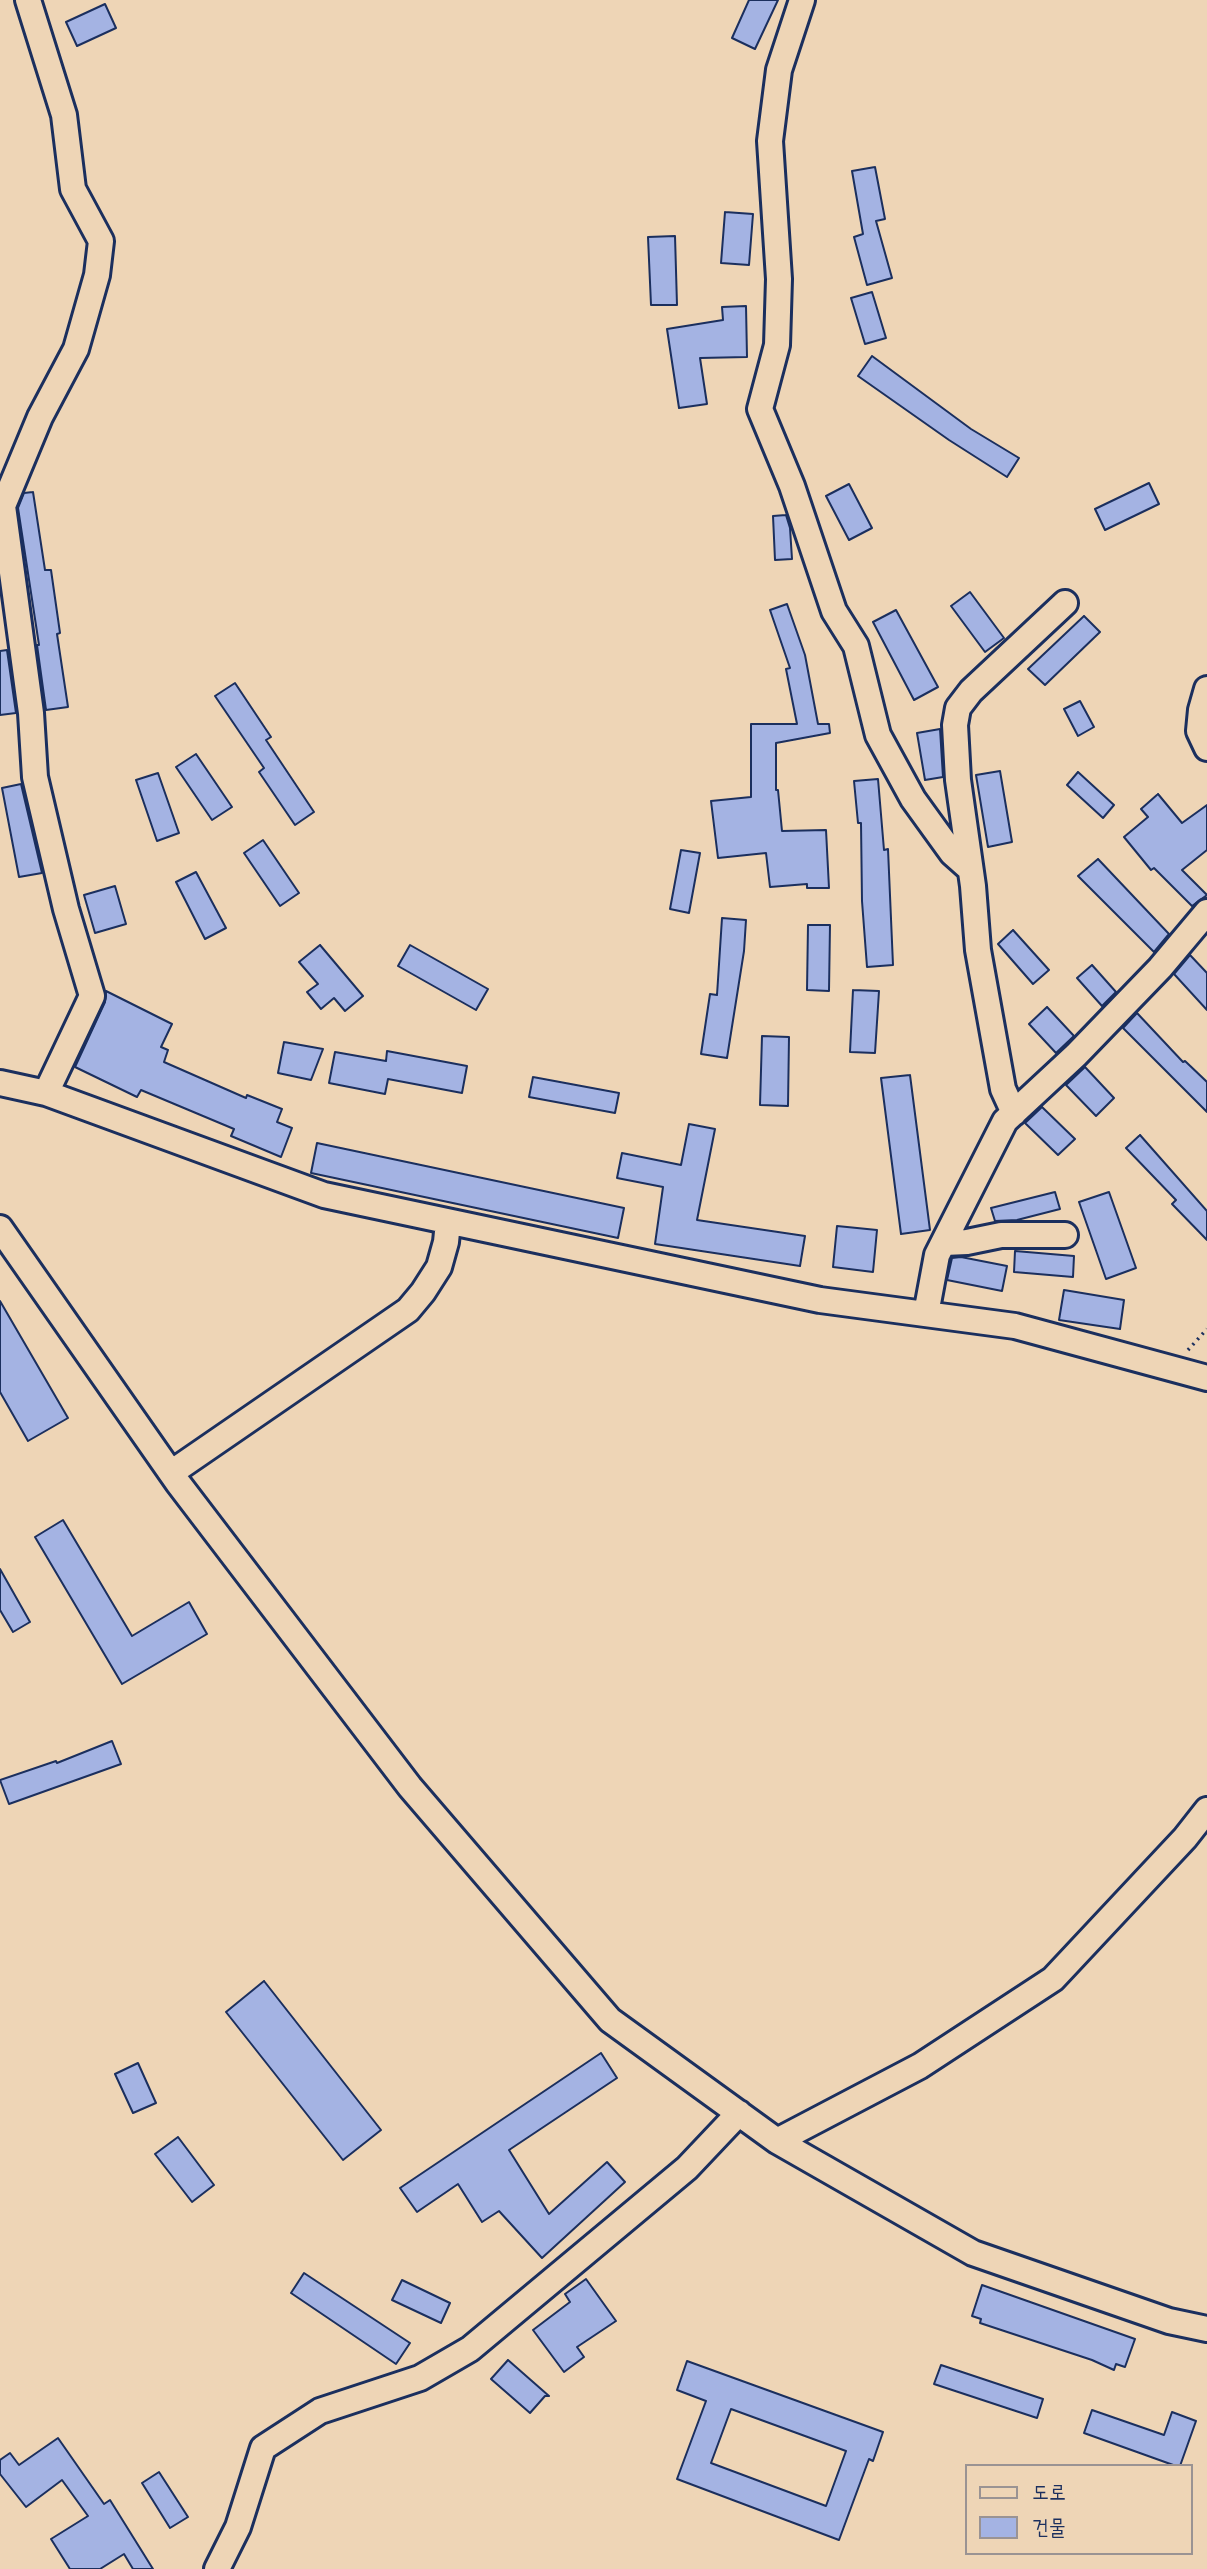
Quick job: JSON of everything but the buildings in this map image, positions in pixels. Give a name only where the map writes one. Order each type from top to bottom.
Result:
[{"type":"street","points":[[29,0],[64,115],[73,189],[101,241],[97,275],[76,349],[40,417],[3,506],[31,713],[36,777],[66,909],[92,996],[46,1093]]},
{"type":"street","points":[[802,0],[779,70],[770,141],[779,279],[776,345],[760,409],[792,486],[834,611],[856,646],[878,735],[913,799],[952,853],[970,869]]},
{"type":"street","points":[[1014,1113],[1003,1089],[978,950],[958,780],[955,724],[958,708],[971,691],[1065,603]]},
{"type":"street","points":[[1207,689],[1199,731],[1207,748]]},
{"type":"street","points":[[926,1314],[937,1255],[1005,1121],[1076,1055],[1160,968],[1207,912]]},
{"type":"street","points":[[0,1083],[46,1093],[324,1195],[820,1300],[1016,1326],[1207,1378]]},
{"type":"street","points":[[171,1473],[408,1310],[424,1292],[439,1267],[448,1222]]},
{"type":"street","points":[[0,1228],[171,1473],[410,1787],[610,2020],[777,2141],[973,2253],[1169,2321],[1207,2329]]},
{"type":"street","points":[[944,1242],[967,1242],[1001,1235],[1065,1235]]},
{"type":"street","points":[[777,2141],[920,2066],[1053,1979],[1185,1838],[1207,1810]]},
{"type":"street","points":[[217,2569],[238,2527],[263,2448],[320,2411],[420,2378],[470,2349],[687,2168],[739,2113]]}]
